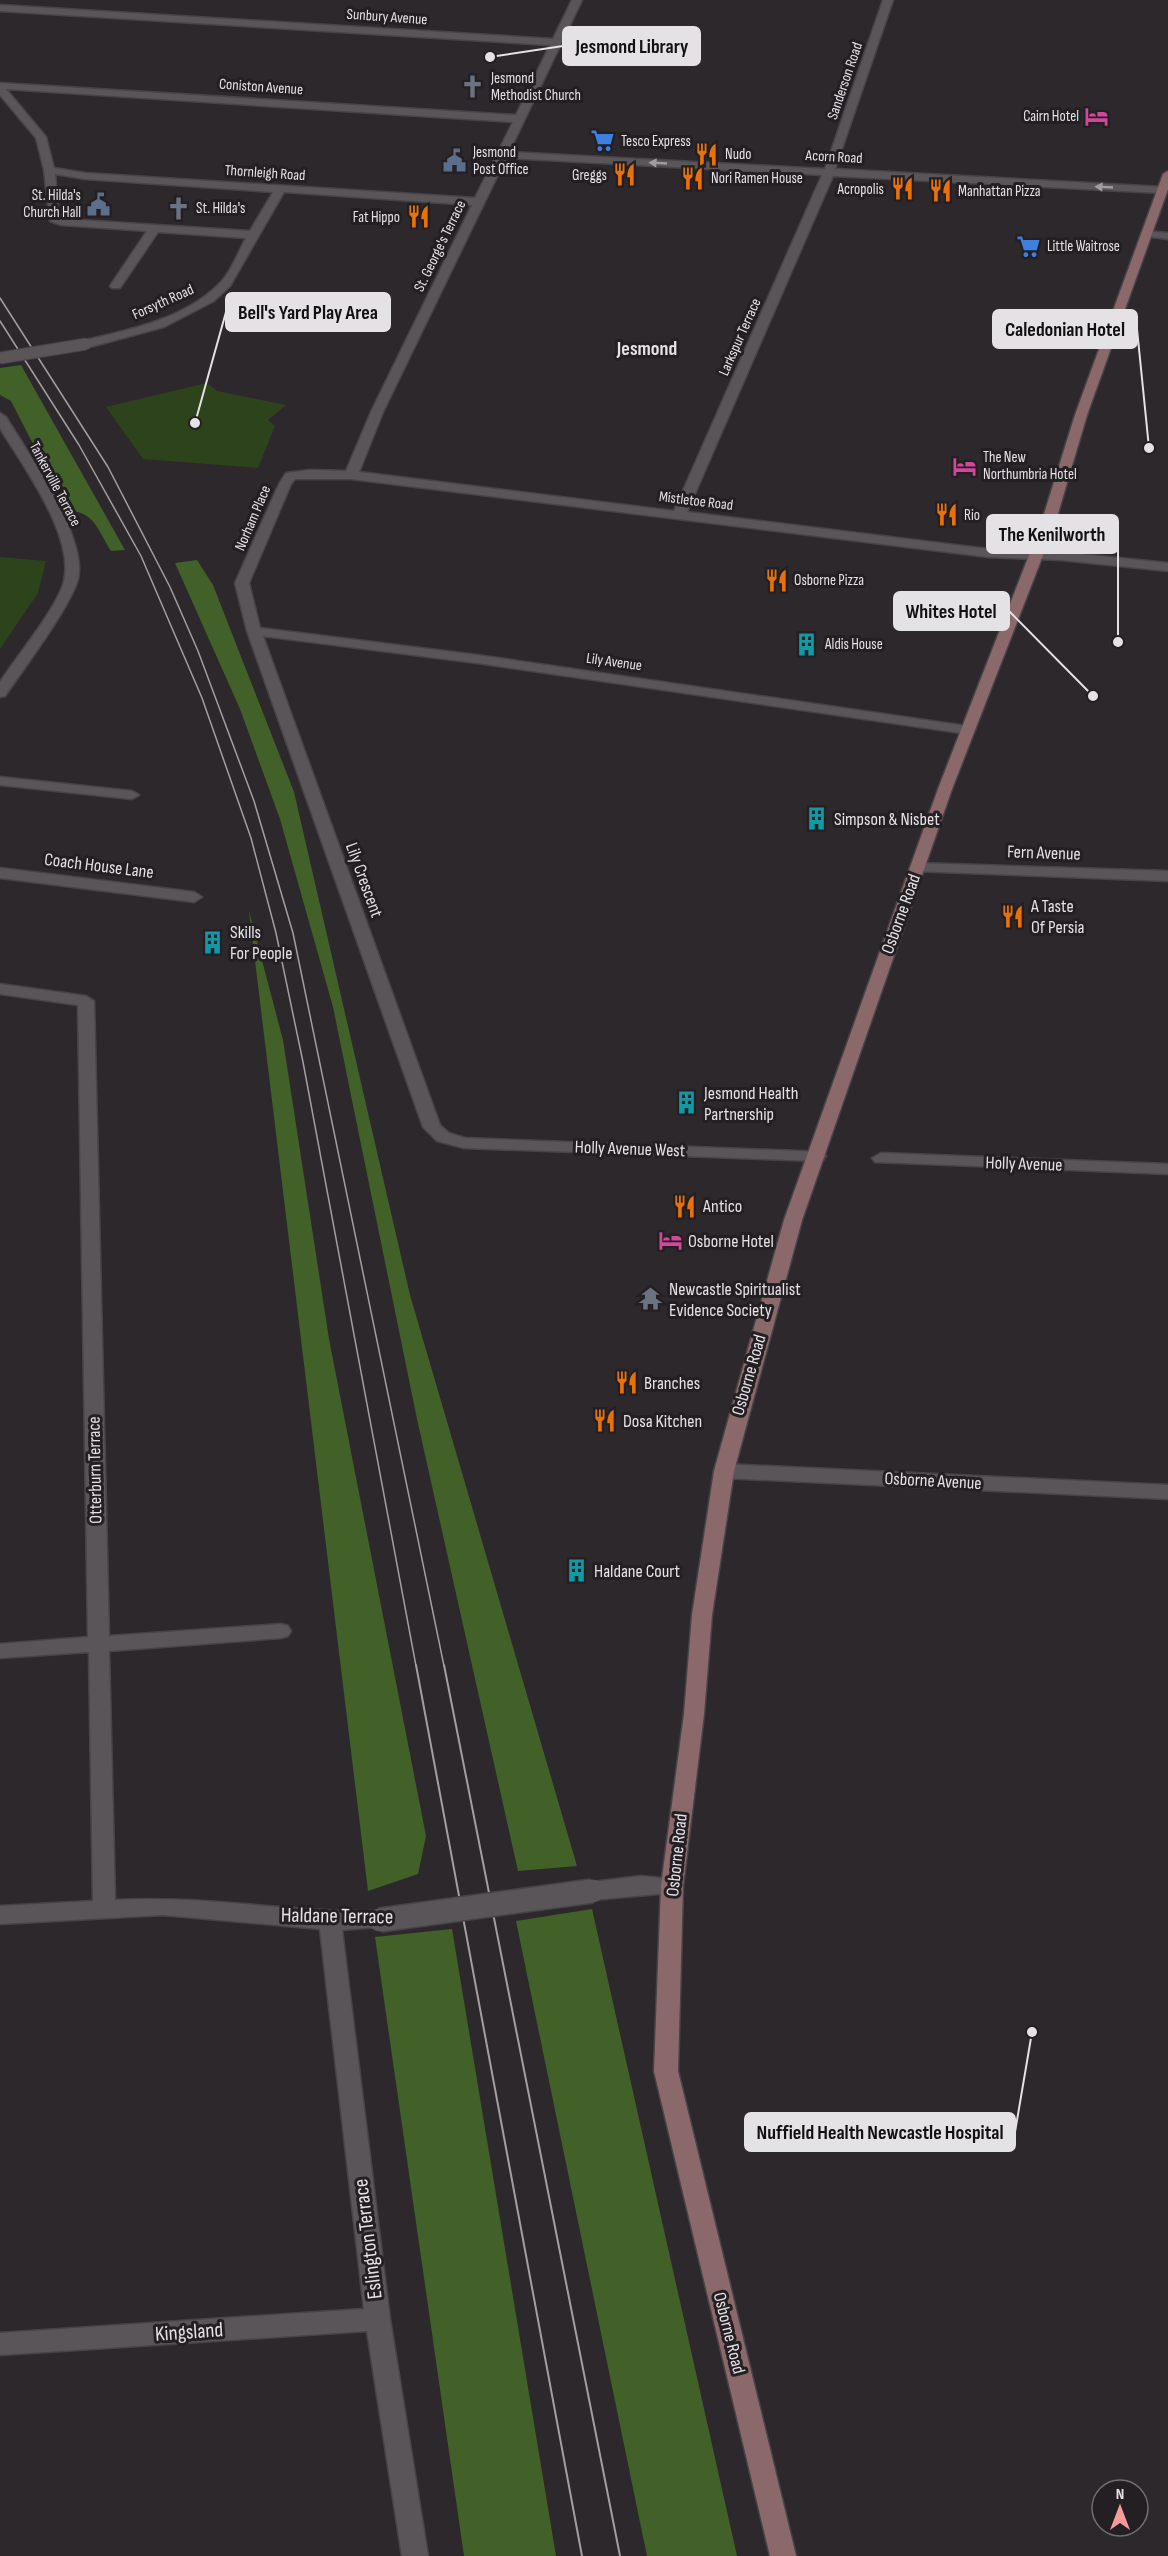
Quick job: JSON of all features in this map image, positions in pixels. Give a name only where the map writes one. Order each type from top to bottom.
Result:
[{"type":"main road","name":"Osborne Road","points":[[783,2556],[666,2071],[672,1886],[694,1714],[702,1615],[724,1471],[793,1220],[968,730],[1036,556],[1081,414],[1168,174]]},
{"type":"street","name":"St. George's Terrace","points":[[351,475],[377,412],[578,0]]},
{"type":"street","name":"Sanderson Road","points":[[829,172],[888,0]]},
{"type":"street","name":"Sunbury Avenue","points":[[0,8],[556,42]]},
{"type":"street","name":"Coniston Avenue","points":[[0,88],[521,119]]},
{"type":"street","points":[[0,88],[38,131],[49,170],[54,219],[61,222],[254,235]]},
{"type":"street","name":"Acorn Road","points":[[504,155],[1162,190]]},
{"type":"street","name":"Thornleigh Road","points":[[49,170],[78,176],[478,202]]},
{"type":"street","name":"Larkspur Terrace","points":[[679,515],[829,172]]},
{"type":"street","name":"Forsyth Road","points":[[0,358],[86,344],[144,330],[173,319],[213,297],[224,286],[280,189]]},
{"type":"street","points":[[116,286],[154,229]]},
{"type":"street","points":[[1147,234],[1168,236]]},
{"type":"street","name":"Tankerville Terrace","points":[[0,417],[57,518],[73,562],[72,578],[67,592],[0,693]]},
{"type":"street","name":"Mistletoe Road","points":[[351,475],[988,553],[1061,556],[1168,567]]},
{"type":"street","name":"Norham Place","points":[[254,631],[242,583],[285,484],[291,476],[351,475]]},
{"type":"street","name":"Lily Avenue","points":[[254,631],[489,661],[968,730]]},
{"type":"street","name":"Lily Crescent","points":[[254,631],[432,1127],[443,1137]]},
{"type":"street","points":[[0,781],[132,795]]},
{"type":"street","name":"Fern Avenue","points":[[918,868],[1168,876]]},
{"type":"street","name":"Coach House Lane","points":[[0,873],[194,897]]},
{"type":"street","name":"Otterburn Terrace","points":[[0,989],[86,1000],[104,1910]]},
{"type":"street","name":"Holly Avenue West","points":[[443,1137],[464,1143],[817,1156]]},
{"type":"street","name":"Holly Avenue","points":[[881,1158],[1168,1169]]},
{"type":"street","name":"Osborne Avenue","points":[[724,1471],[1168,1492]]},
{"type":"street","points":[[0,1651],[281,1630]]},
{"type":"street","name":"Haldane Terrace","points":[[0,1915],[162,1906],[330,1921],[380,1920],[641,1885],[672,1886]]},
{"type":"street","name":"Eslington Terrace","points":[[330,1921],[378,2319],[415,2556]]},
{"type":"street","name":"Kingsland","points":[[0,2344],[378,2319]]},
{"type":"green space","points":[[21,365],[125,550],[111,551],[90,518],[76,511],[67,510],[11,401],[0,395],[0,368]]},
{"type":"green space","points":[[207,383],[217,391],[286,405],[268,420],[275,426],[258,468],[143,459],[106,407]]},
{"type":"green space","points":[[0,557],[46,561],[38,593],[0,649]]},
{"type":"green space","points":[[197,560],[213,585],[294,792],[410,1295],[577,1866],[518,1871],[417,1419],[333,1007],[280,819],[240,709],[175,563]]},
{"type":"green space","points":[[249,911],[283,1040],[329,1339],[426,1836],[418,1874],[368,1891]]},
{"type":"green space","points":[[592,1909],[737,2556],[647,2556],[516,1921]]},
{"type":"green space","points":[[452,1929],[556,2556],[464,2556],[375,1937]]},
{"type":"tram line","points":[[0,298],[108,467],[170,587],[198,651],[254,801],[293,933],[444,1666]]},
{"type":"tram line","points":[[0,321],[79,445],[141,556],[202,698],[251,838],[276,933],[303,1062],[416,1666]]},
{"type":"tram line","points":[[416,1665],[582,2556]]},
{"type":"tram line","points":[[444,1665],[620,2556]]},
{"type":"place","name":"Jesmond Library","points":[[490,57]]},
{"type":"place","name":"Jesmond Methodist Church","points":[[473,87]]},
{"type":"place","name":"Cairn Hotel","points":[[1097,116]]},
{"type":"place","name":"Tesco Express","points":[[603,141]]},
{"type":"place","name":"Nudo","points":[[707,154]]},
{"type":"place","name":"Jesmond Post Office","points":[[455,161]]},
{"type":"place","name":"Greggs","points":[[625,175]]},
{"type":"place","name":"Nori Ramen House","points":[[693,178]]},
{"type":"place","name":"Acropolis","points":[[902,189]]},
{"type":"place","name":"Manhattan Pizza","points":[[940,191]]},
{"type":"place","name":"St. Hilda's Church Hall","points":[[99,204]]},
{"type":"place","name":"St. Hilda's","points":[[178,208]]},
{"type":"place","name":"Fat Hippo","points":[[418,217]]},
{"type":"place","name":"Little Waitrose","points":[[1029,246]]},
{"type":"place","name":"Bell's Yard Play Area","points":[[195,423]]},
{"type":"place","name":"Caledonian Hotel","points":[[1149,448]]},
{"type":"place","name":"The New Northumbria Hotel","points":[[965,466]]},
{"type":"place","name":"Rio","points":[[946,515]]},
{"type":"place","name":"Osborne Pizza","points":[[776,580]]},
{"type":"place","name":"The Kenilworth","points":[[1118,642]]},
{"type":"place","name":"Aldis House","points":[[807,644]]},
{"type":"place","name":"Whites Hotel","points":[[1093,696]]},
{"type":"place","name":"Simpson & Nisbet","points":[[816,819]]},
{"type":"place","name":"A Taste Of Persia","points":[[1013,916]]},
{"type":"place","name":"Skills For People","points":[[212,942]]},
{"type":"place","name":"Jesmond Health Partnership","points":[[686,1103]]},
{"type":"place","name":"Antico","points":[[685,1206]]},
{"type":"place","name":"Osborne Hotel","points":[[670,1241]]},
{"type":"place","name":"Newcastle Spiritualist Evidence Society","points":[[651,1299]]},
{"type":"place","name":"Branches","points":[[626,1383]]},
{"type":"place","name":"Dosa Kitchen","points":[[605,1421]]},
{"type":"place","name":"Haldane Court","points":[[576,1571]]},
{"type":"place","name":"Nuffield Health Newcastle Hospital","points":[[1032,2032]]},
{"type":"district","name":"Jesmond","points":[[647,349]]}]
